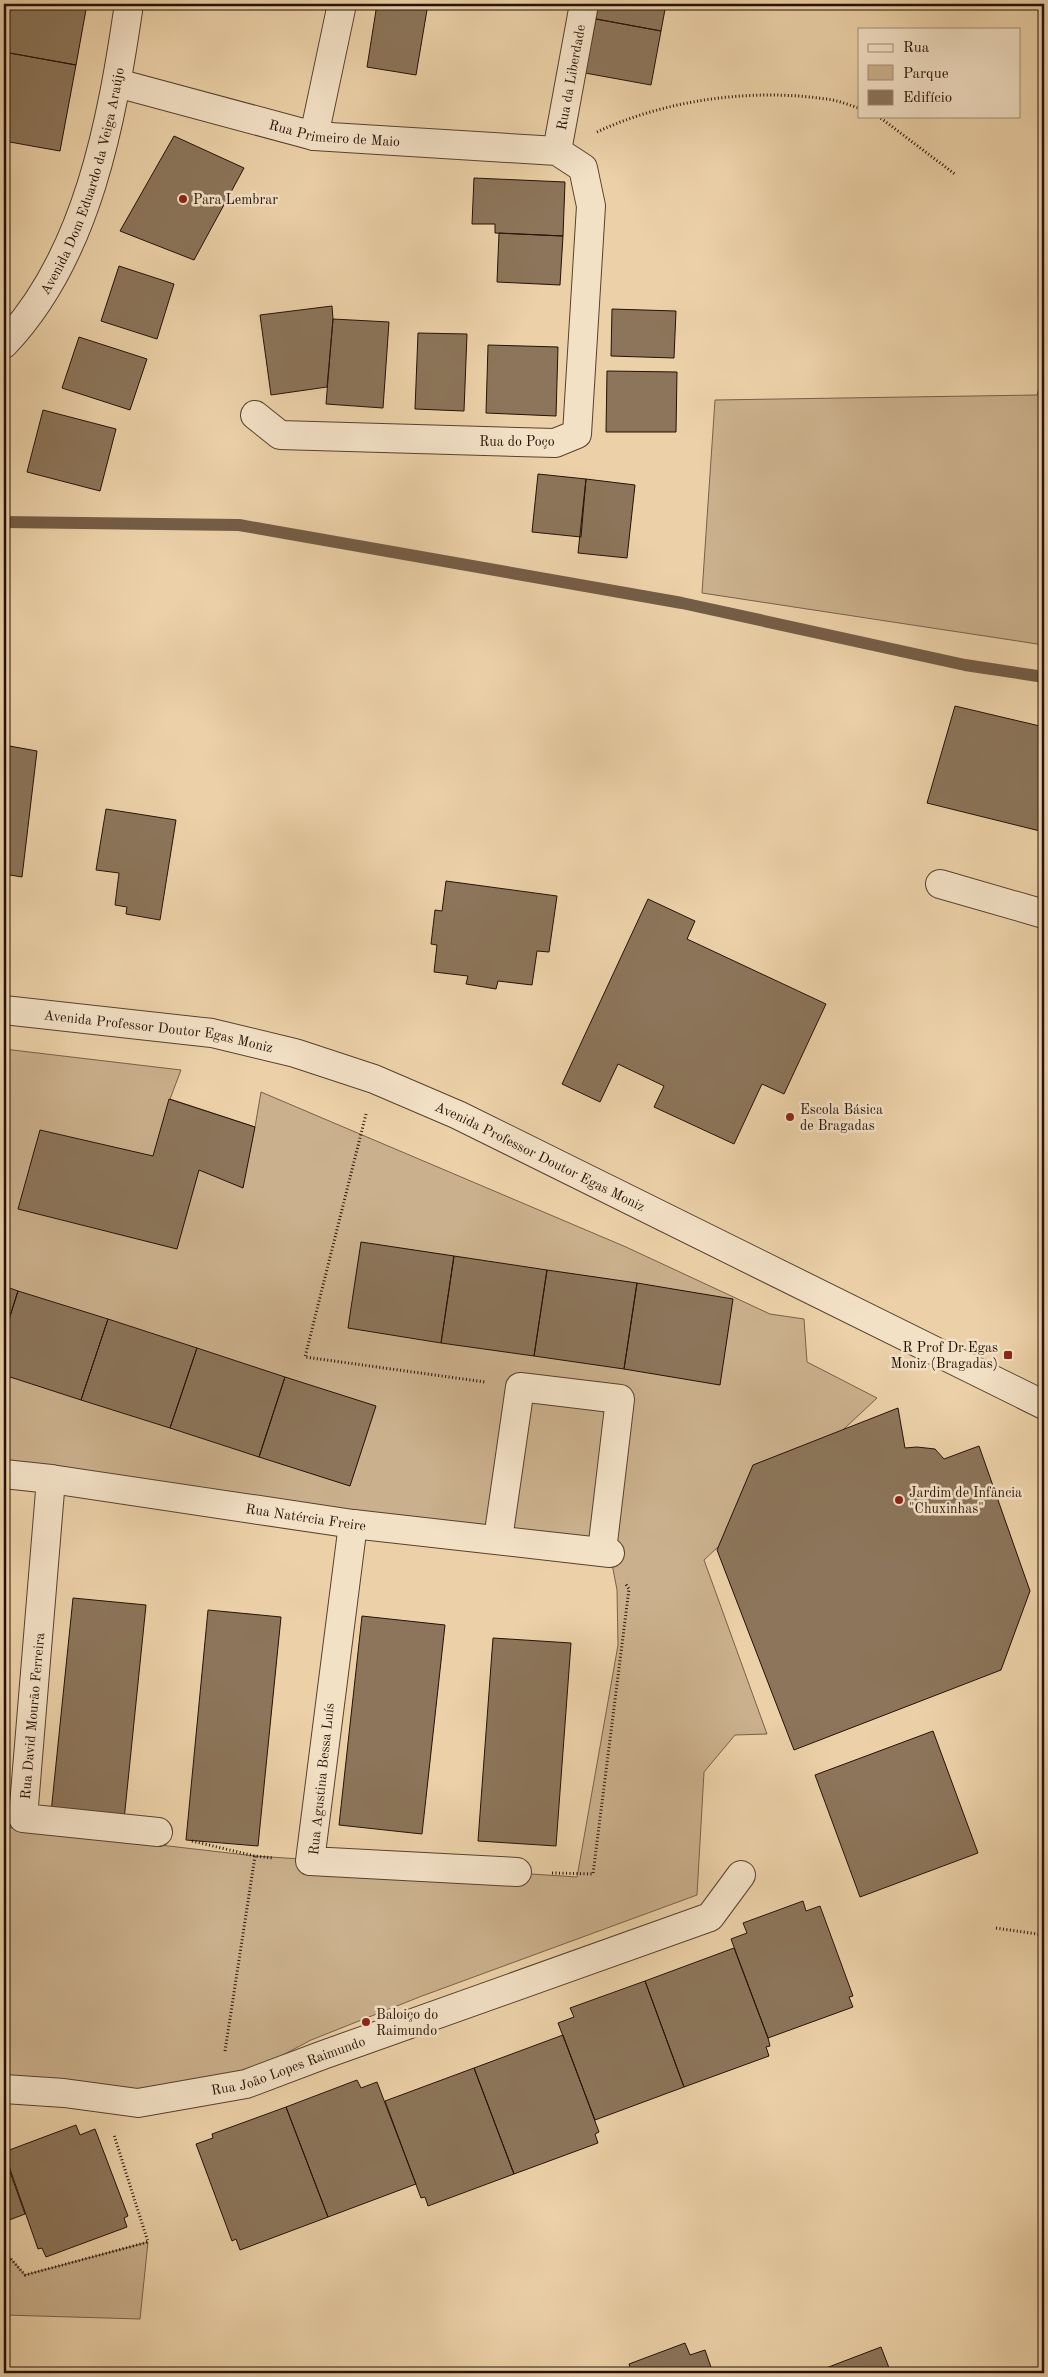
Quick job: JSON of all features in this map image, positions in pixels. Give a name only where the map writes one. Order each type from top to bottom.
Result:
[{"type":"street","name":"Avenida Dom Eduardo da Veiga Araújo","points":[[4,344],[38,303],[68,247],[93,178],[117,83],[129,4]]},
{"type":"street","points":[[314,136],[342,4]]},
{"type":"street","name":"Rua da Liberdade","points":[[557,151],[584,4]]},
{"type":"street","name":"Rua Primeiro de Maio","points":[[117,83],[314,136],[557,151]]},
{"type":"street","name":"Rua do Poço","points":[[255,415],[280,435],[555,443],[577,434],[591,206],[583,168],[557,151]]},
{"type":"street","points":[[940,884],[1044,914]]},
{"type":"street","name":"Avenida Professor Doutor Egas Moniz","points":[[4,1010],[212,1033],[295,1052],[374,1079],[458,1115],[1044,1405]]},
{"type":"street","points":[[498,1539],[520,1387],[620,1399],[606,1552]]},
{"type":"street","name":"Rua Natércia Freire","points":[[4,1474],[51,1478],[352,1524],[606,1552]]},
{"type":"street","name":"Rua David Mourão Ferreira","points":[[51,1478],[23,1818],[158,1832]]},
{"type":"street","name":"Rua Agustina Bessa Luís","points":[[352,1524],[310,1861],[516,1872]]},
{"type":"street","name":"Rua João Lopes Raimundo","points":[[4,2089],[138,2103],[246,2084],[341,2048],[710,1917],[741,1874]]},
{"type":"path","points":[[557,151],[615,124],[674,106],[751,95],[827,99],[858,108]]},
{"type":"path","points":[[881,118],[956,175]]},
{"type":"path","points":[[374,1079],[305,1357],[520,1387]]},
{"type":"path","points":[[516,1872],[593,1874],[629,1589],[606,1552]]},
{"type":"path","points":[[158,1832],[255,1856],[310,1861]]},
{"type":"path","points":[[219,2089],[255,1856]]},
{"type":"path","points":[[996,1928],[1044,1935]]},
{"type":"path","points":[[4,2251],[25,2275],[148,2242],[102,2098]]},
{"type":"green space","points":[[1044,371],[1044,645],[702,593],[715,400],[1037,395]]},
{"type":"green space","points":[[4,1049],[181,1070],[170,1099],[255,1127],[261,1092],[626,1247],[770,1314],[804,1319],[807,1362],[877,1398],[704,1560],[767,1734],[735,1735],[704,1772],[697,1895],[422,1996],[311,2040],[219,2089],[64,2093],[4,2088],[4,1827],[255,1856],[577,1877],[618,1645],[617,1590],[610,1553],[4,1478]]},
{"type":"green space","points":[[148,2242],[140,2319],[4,2315],[4,2251],[25,2275]]},
{"type":"building","points":[[5,4],[87,4],[76,65],[4,52]]},
{"type":"building","points":[[377,4],[428,4],[416,75],[367,67]]},
{"type":"building","points":[[598,4],[666,4],[661,31],[596,19]]},
{"type":"building","points":[[596,19],[661,31],[651,85],[585,73]]},
{"type":"building","points":[[4,52],[76,65],[60,151],[4,141]]},
{"type":"building","name":"Para Lembrar","points":[[174,136],[244,168],[194,260],[120,231]]},
{"type":"building","points":[[474,178],[565,182],[563,236],[495,233],[495,224],[472,224]]},
{"type":"building","points":[[499,233],[563,236],[560,285],[497,282]]},
{"type":"building","points":[[119,266],[174,284],[157,339],[101,321]]},
{"type":"building","points":[[332,306],[333,319],[327,387],[271,395],[260,315]]},
{"type":"building","points":[[612,309],[676,311],[674,358],[611,356]]},
{"type":"building","points":[[333,319],[389,322],[383,408],[326,404]]},
{"type":"building","points":[[418,333],[467,334],[464,411],[415,409]]},
{"type":"building","points":[[79,337],[147,359],[130,410],[62,388]]},
{"type":"building","points":[[488,345],[558,347],[556,416],[486,413]]},
{"type":"building","points":[[607,371],[677,372],[676,432],[606,432]]},
{"type":"building","points":[[43,410],[116,429],[100,491],[27,472]]},
{"type":"building","points":[[538,474],[586,479],[581,537],[532,532]]},
{"type":"building","points":[[586,479],[635,485],[627,558],[578,553]]},
{"type":"building","points":[[955,706],[1044,727],[1044,832],[927,803]]},
{"type":"building","points":[[4,745],[37,751],[22,877],[4,874]]},
{"type":"building","points":[[106,809],[176,820],[160,920],[126,914],[127,907],[115,905],[119,873],[96,870]]},
{"type":"building","points":[[446,881],[557,896],[549,952],[537,951],[532,985],[498,981],[496,989],[466,984],[468,976],[434,972],[437,945],[431,944],[435,910],[442,911]]},
{"type":"building","points":[[648,899],[695,921],[687,939],[826,1004],[784,1094],[762,1084],[734,1144],[654,1107],[664,1086],[618,1064],[600,1102],[562,1084]]},
{"type":"building","points":[[169,1099],[255,1127],[243,1188],[199,1170],[177,1249],[18,1209],[40,1130],[153,1156]]},
{"type":"building","points":[[361,1242],[454,1256],[441,1343],[348,1328]]},
{"type":"building","points":[[454,1256],[547,1270],[534,1356],[441,1343]]},
{"type":"building","points":[[547,1270],[637,1283],[624,1369],[534,1356]]},
{"type":"building","points":[[637,1283],[733,1299],[720,1385],[624,1369]]},
{"type":"building","points":[[4,1286],[18,1291],[4,1335]]},
{"type":"building","points":[[18,1291],[108,1319],[81,1400],[4,1375],[4,1335]]},
{"type":"building","points":[[108,1319],[197,1348],[170,1428],[81,1400]]},
{"type":"building","points":[[197,1348],[285,1377],[259,1457],[170,1428]]},
{"type":"building","points":[[285,1377],[376,1406],[350,1486],[259,1457]]},
{"type":"building","points":[[898,1408],[905,1448],[935,1449],[944,1459],[979,1446],[1030,1591],[1001,1670],[794,1750],[717,1550],[753,1465]]},
{"type":"building","points":[[73,1598],[146,1605],[124,1820],[51,1813]]},
{"type":"building","points":[[208,1610],[281,1617],[258,1846],[186,1840]]},
{"type":"building","points":[[362,1616],[445,1625],[422,1834],[339,1825]]},
{"type":"building","points":[[493,1638],[571,1643],[556,1846],[478,1841]]},
{"type":"building","points":[[933,1731],[978,1853],[860,1897],[815,1775]]},
{"type":"building","points":[[803,1901],[806,1911],[820,1906],[853,1996],[849,1997],[853,2007],[768,2038],[731,1939],[747,1933],[743,1923]]},
{"type":"building","points":[[734,1948],[768,2038],[770,2046],[766,2047],[769,2056],[684,2087],[645,1981]]},
{"type":"building","points":[[645,1981],[684,2087],[595,2120],[558,2023],[574,2017],[570,2008]]},
{"type":"building","points":[[563,2035],[599,2132],[595,2134],[598,2143],[514,2174],[474,2068]]},
{"type":"building","points":[[474,2068],[514,2174],[428,2206],[425,2197],[421,2198],[385,2101]]},
{"type":"building","points":[[357,2080],[361,2088],[377,2082],[416,2184],[328,2217],[286,2107]]},
{"type":"building","points":[[286,2107],[328,2217],[240,2250],[236,2239],[232,2241],[196,2144],[213,2138],[212,2134]]},
{"type":"building","points":[[76,2125],[80,2135],[95,2129],[128,2216],[124,2218],[127,2227],[46,2257],[42,2248],[38,2249],[4,2152]]},
{"type":"building","points":[[4,2155],[25,2214],[4,2222]]},
{"type":"building","points":[[685,2343],[690,2355],[705,2350],[713,2373],[632,2373],[629,2364]]},
{"type":"building","points":[[881,2347],[891,2373],[813,2373]]},
{"type":"waterway","points":[[4,522],[239,525],[682,603],[965,665],[1044,677]]},
{"type":"place","name":"Para Lembrar","points":[[183,199]]},
{"type":"place","name":"Escola Básica de Bragadas","points":[[790,1117]]},
{"type":"place","name":"R Prof Dr Egas Moniz (Bragadas)","points":[[1008,1355]]},
{"type":"place","name":"Jardim de Infância \"Chuxinhas\"","points":[[899,1500]]},
{"type":"place","name":"Baloiço do Raimundo","points":[[366,2022]]}]
